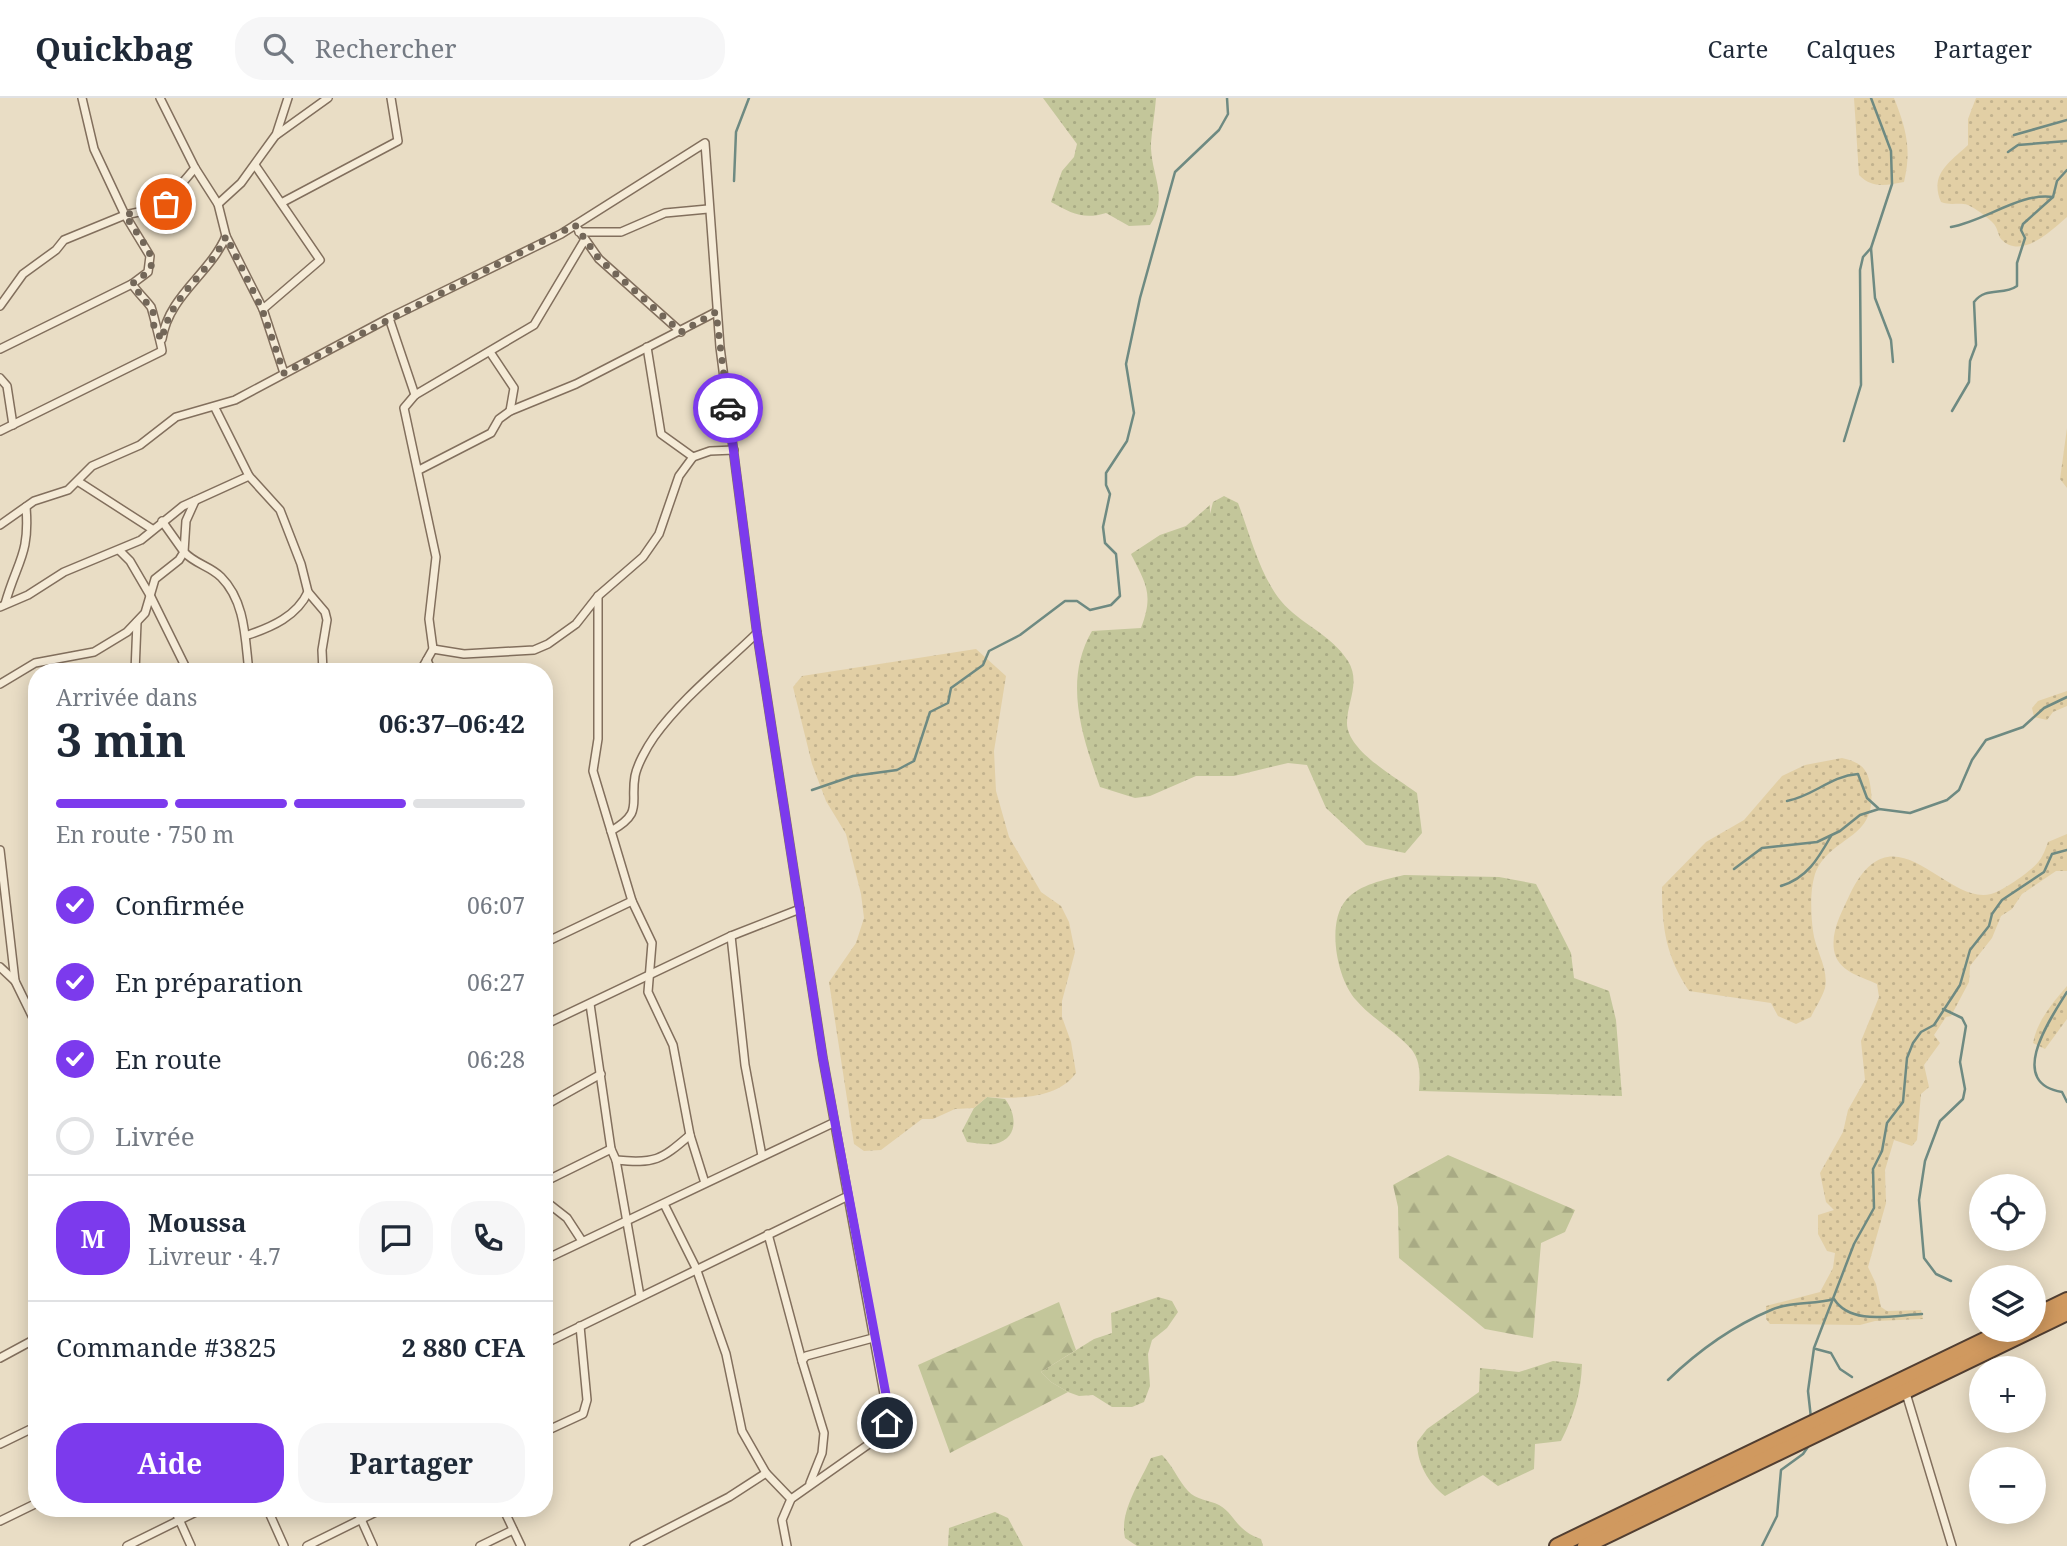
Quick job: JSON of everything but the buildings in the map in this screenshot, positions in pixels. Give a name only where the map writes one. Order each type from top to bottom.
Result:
[{"type":"highway","points":[[2046,1310],[2067,1300]]},
{"type":"highway","points":[[2046,1324],[2067,1313]]},
{"type":"highway","points":[[1557,1546],[1979,1342]]},
{"type":"highway","points":[[1585,1546],[2007,1342]]},
{"type":"street","points":[[0,349],[132,284],[148,272],[152,264],[149,251],[125,215],[94,149],[82,98]]},
{"type":"street","points":[[160,98],[195,168],[218,204],[226,236],[262,309],[284,373]]},
{"type":"street","points":[[218,204],[255,166],[275,136],[288,98]]},
{"type":"street","points":[[275,136],[328,98]]},
{"type":"street","points":[[283,202],[398,141],[391,98]]},
{"type":"street","points":[[0,525],[26,507],[68,490],[79,482],[92,466],[140,445],[176,417],[215,408],[389,318],[577,228],[705,143],[716,312],[757,633],[846,1197],[888,1416],[885,1429],[854,1456],[809,1483],[791,1499],[782,1520],[787,1546]]},
{"type":"street","points":[[255,166],[283,202],[320,260],[262,309]]},
{"type":"street","points":[[0,306],[23,274],[50,255],[64,240],[125,215],[166,204],[195,168]]},
{"type":"street","points":[[577,228],[621,232],[665,213],[708,209]]},
{"type":"street","points":[[577,228],[599,259],[681,332]]},
{"type":"street","points":[[162,340],[169,314],[188,284],[219,252],[226,236]]},
{"type":"street","points":[[425,663],[433,649],[429,619],[436,557],[404,408],[415,395],[539,320],[584,241]]},
{"type":"street","points":[[6,428],[158,354],[163,346],[154,328],[153,311],[132,284]]},
{"type":"street","points":[[419,470],[491,433],[499,419],[510,411],[576,384],[716,312]]},
{"type":"street","points":[[389,318],[415,395]]},
{"type":"street","points":[[647,347],[661,434],[693,457]]},
{"type":"street","points":[[490,352],[514,388],[510,411]]},
{"type":"street","points":[[0,378],[7,386],[6,428],[0,439]]},
{"type":"street","points":[[215,408],[249,476],[283,516],[308,592],[325,612],[327,620],[323,663]]},
{"type":"street","points":[[433,649],[464,654],[534,650],[576,624],[598,596],[643,557],[659,534],[679,476],[693,457],[734,450]]},
{"type":"street","points":[[3,605],[28,595],[64,572],[141,540],[162,521],[195,501],[249,476]]},
{"type":"street","points":[[79,482],[152,529]]},
{"type":"street","points":[[38,663],[47,658],[94,652],[145,613],[155,579],[179,560],[184,552],[186,521],[195,501]]},
{"type":"street","points":[[3,605],[26,549],[26,507]]},
{"type":"street","points":[[162,521],[184,552],[195,563],[220,576],[231,590],[248,635],[249,663]]},
{"type":"street","points":[[119,550],[130,561],[151,597],[184,663]]},
{"type":"street","points":[[248,635],[291,615],[299,608],[308,592]]},
{"type":"street","points":[[598,596],[598,739],[592,764],[632,901],[652,943],[648,976],[650,1000],[668,1030],[673,1045],[690,1135],[705,1183]]},
{"type":"street","points":[[135,663],[136,622]]},
{"type":"street","points":[[611,831],[624,822],[633,810],[636,797],[635,773],[653,738],[699,688],[757,633]]},
{"type":"street","points":[[0,684],[28,669]]},
{"type":"street","points":[[0,850],[15,981],[28,1008]]},
{"type":"street","points":[[553,939],[632,901]]},
{"type":"street","points":[[553,1021],[731,936],[800,909]]},
{"type":"street","points":[[731,936],[745,1065],[762,1156]]},
{"type":"street","points":[[0,967],[15,981]]},
{"type":"street","points":[[590,1004],[611,1149],[616,1160],[640,1296]]},
{"type":"street","points":[[553,1101],[601,1074]]},
{"type":"street","points":[[553,1256],[834,1123]]},
{"type":"street","points":[[616,1160],[650,1163],[665,1157],[690,1135]]},
{"type":"street","points":[[553,1178],[611,1149]]},
{"type":"street","points":[[553,1340],[846,1197]]},
{"type":"street","points":[[664,1204],[696,1268],[731,1370],[742,1430],[766,1473],[791,1499]]},
{"type":"street","points":[[553,1207],[567,1217],[582,1241]]},
{"type":"street","points":[[768,1234],[824,1433],[822,1453],[809,1483]]},
{"type":"street","points":[[553,1428],[583,1414],[587,1400],[580,1326]]},
{"type":"street","points":[[802,1361],[806,1356],[873,1338]]},
{"type":"street","points":[[0,1358],[28,1343]]},
{"type":"street","points":[[1905,1390],[1952,1546]]},
{"type":"street","points":[[0,1444],[28,1430]]},
{"type":"street","points":[[634,1546],[720,1502],[766,1473]]},
{"type":"street","points":[[0,1521],[28,1507]]},
{"type":"street","points":[[177,1517],[191,1546]]},
{"type":"street","points":[[127,1546],[187,1517]]},
{"type":"street","points":[[271,1517],[284,1546]]},
{"type":"street","points":[[360,1517],[373,1546]]},
{"type":"street","points":[[307,1546],[367,1517]]},
{"type":"street","points":[[507,1517],[521,1546]]},
{"type":"street","points":[[480,1546],[513,1530]]},
{"type":"green space","points":[[1043,98],[1156,98],[1151,154],[1159,195],[1156,215],[1150,225],[1129,226],[1106,213],[1091,216],[1077,214],[1051,202],[1062,171],[1074,157],[1077,144]]},
{"type":"green space","points":[[1224,496],[1238,503],[1261,566],[1281,601],[1333,643],[1348,661],[1352,669],[1353,684],[1347,723],[1355,744],[1374,763],[1417,793],[1422,833],[1405,853],[1366,845],[1326,808],[1307,765],[1288,763],[1234,776],[1196,776],[1150,796],[1135,798],[1100,787],[1078,709],[1078,669],[1083,650],[1092,631],[1141,628],[1147,606],[1147,589],[1131,554],[1160,535],[1186,526],[1210,505],[1210,514],[1213,502]]},
{"type":"green space","points":[[1404,875],[1499,877],[1536,884],[1571,953],[1574,978],[1609,991],[1616,1020],[1622,1096],[1419,1091],[1419,1070],[1415,1055],[1399,1037],[1362,1007],[1349,991],[1336,951],[1336,922],[1346,900],[1373,883]]},
{"type":"green space","points":[[987,1097],[1005,1099],[1012,1111],[1012,1131],[1003,1141],[995,1144],[967,1142],[962,1131],[974,1108]]},
{"type":"green space","points":[[1448,1155],[1575,1210],[1565,1232],[1541,1243],[1533,1338],[1485,1329],[1399,1258],[1398,1207],[1393,1185]]},
{"type":"green space","points":[[1158,1297],[1172,1301],[1178,1312],[1167,1328],[1152,1340],[1148,1354],[1150,1386],[1144,1402],[1132,1407],[1112,1407],[1093,1395],[1079,1396],[1068,1392],[1041,1372],[1094,1339],[1112,1333],[1111,1313]]},
{"type":"green space","points":[[1059,1302],[1076,1350],[1041,1372],[1068,1392],[950,1453],[918,1365]]},
{"type":"green space","points":[[1553,1361],[1582,1364],[1576,1404],[1561,1441],[1535,1444],[1534,1469],[1498,1486],[1483,1475],[1445,1496],[1439,1491],[1421,1465],[1417,1442],[1427,1429],[1479,1392],[1480,1368],[1519,1372]]},
{"type":"green space","points":[[1162,1455],[1191,1494],[1225,1509],[1241,1527],[1261,1539],[1263,1546],[1137,1546],[1125,1538],[1125,1518],[1132,1497],[1151,1458]]},
{"type":"green space","points":[[995,1512],[1008,1518],[1023,1546],[948,1546],[949,1528]]},
{"type":"sand","points":[[1854,98],[1894,98],[1907,139],[1908,160],[1904,182],[1874,184],[1859,175]]},
{"type":"sand","points":[[1976,98],[2067,98],[2067,217],[2045,235],[2027,245],[2009,245],[2001,239],[1992,222],[1971,206],[1941,202],[1938,192],[1940,176],[1948,163],[1968,145],[1968,119]]},
{"type":"sand","points":[[2067,428],[2067,488],[2060,479]]},
{"type":"sand","points":[[976,649],[1006,676],[994,751],[996,791],[1009,837],[1041,892],[1061,906],[1069,922],[1075,952],[1062,1001],[1062,1017],[1071,1042],[1076,1073],[1068,1082],[1048,1093],[1011,1098],[987,1097],[974,1108],[955,1109],[933,1119],[922,1119],[881,1150],[864,1151],[854,1144],[829,982],[856,943],[864,918],[861,894],[846,834],[826,801],[812,764],[793,687],[802,676]]},
{"type":"sand","points":[[2067,691],[2067,706],[2053,712],[2047,720],[2034,717],[2032,708],[2038,701]]},
{"type":"sand","points":[[1842,758],[1857,763],[1864,769],[1869,778],[1871,803],[1868,817],[1860,828],[1829,853],[1814,878],[1811,897],[1812,925],[1826,981],[1824,992],[1811,1017],[1796,1024],[1778,1016],[1771,1003],[1689,991],[1670,954],[1663,916],[1662,887],[1706,842],[1744,820],[1782,776],[1805,765]]},
{"type":"sand","points":[[2067,834],[2067,871],[2056,871],[2022,894],[2012,909],[2001,916],[1992,938],[1970,966],[1969,982],[1951,1016],[1946,1017],[1934,1035],[1940,1043],[1924,1065],[1929,1087],[1921,1094],[1917,1140],[1912,1146],[1894,1140],[1885,1170],[1886,1203],[1868,1267],[1876,1284],[1881,1307],[1887,1311],[1921,1310],[1923,1319],[1875,1321],[1860,1325],[1770,1324],[1766,1319],[1766,1306],[1820,1292],[1833,1268],[1835,1253],[1827,1251],[1818,1234],[1818,1215],[1834,1210],[1826,1202],[1820,1173],[1843,1132],[1848,1110],[1865,1080],[1861,1041],[1879,997],[1877,984],[1844,968],[1834,950],[1836,928],[1850,894],[1867,869],[1884,858],[1902,858],[1974,894],[1991,894],[2024,875],[2042,857],[2048,842]]},
{"type":"sand","points":[[2067,986],[2067,1019],[2045,1049],[2033,1043],[2035,1035],[2046,1012]]},
{"type":"waterway","points":[[734,181],[736,132],[749,98]]},
{"type":"waterway","points":[[812,790],[853,776],[897,770],[914,761],[930,712],[948,703],[951,688],[983,665],[989,651],[1020,635],[1065,601],[1077,601],[1090,610],[1111,605],[1120,596],[1116,554],[1105,543],[1103,527],[1110,494],[1106,485],[1106,473],[1127,441],[1134,413],[1126,364],[1140,298],[1175,172],[1219,130],[1228,114],[1227,98]]},
{"type":"waterway","points":[[1871,98],[1891,151],[1892,184],[1871,248],[1875,298],[1891,340],[1893,362]]},
{"type":"waterway","points":[[2014,135],[2067,120]]},
{"type":"waterway","points":[[2008,152],[2018,145],[2067,141]]},
{"type":"waterway","points":[[1952,411],[1969,382],[1970,361],[1976,345],[1974,302],[1984,294],[2017,286],[2017,263],[2025,238],[2021,230],[2023,224],[2053,197],[2057,181],[2067,170]]},
{"type":"waterway","points":[[1951,227],[2028,199],[2053,197]]},
{"type":"waterway","points":[[1844,441],[1861,385],[1860,270],[1863,257],[1871,248]]},
{"type":"waterway","points":[[1734,869],[1762,848],[1817,842],[1840,831],[1860,815],[1879,809],[1910,813],[1947,800],[1959,790],[1972,760],[1986,740],[2023,727],[2044,708],[2067,697]]},
{"type":"waterway","points":[[1787,801],[1806,795],[1839,778],[1858,774],[1867,798],[1878,808]]},
{"type":"waterway","points":[[1781,886],[1805,873],[1831,836]]},
{"type":"waterway","points":[[1811,1418],[1808,1391],[1814,1348],[1854,1244],[1874,1208],[1873,1169],[1882,1151],[1887,1123],[1903,1102],[1907,1058],[1913,1043],[1921,1032],[1934,1025],[1960,985],[1970,950],[1989,926],[1992,914],[2002,900],[2044,872],[2052,854],[2067,850]]},
{"type":"waterway","points":[[2067,992],[2043,1033],[2034,1064],[2037,1076],[2045,1086],[2062,1092],[2067,1102]]},
{"type":"waterway","points":[[1943,1009],[1962,1018],[1966,1026],[1960,1062],[1965,1089],[1963,1099],[1940,1121],[1925,1161],[1919,1200],[1924,1258],[1936,1274],[1951,1281]]},
{"type":"waterway","points":[[1668,1380],[1716,1340],[1757,1316],[1779,1307],[1834,1299],[1841,1307],[1862,1316],[1922,1314]]},
{"type":"waterway","points":[[1816,1349],[1831,1353],[1840,1369],[1852,1377]]},
{"type":"waterway","points":[[1762,1546],[1777,1516],[1781,1470],[1803,1454],[1812,1441]]},
{"type":"way so far","points":[[166,204],[125,215],[149,251],[152,264],[148,272],[132,284],[153,311],[154,328],[162,340],[169,314],[188,284],[219,252],[226,236],[262,309],[284,373],[435,295],[517,257],[575,225],[599,259],[681,332],[716,312],[728,408]]},
{"type":"route","points":[[728,408],[757,633],[823,1059],[846,1197],[887,1400],[887,1423]]}]
